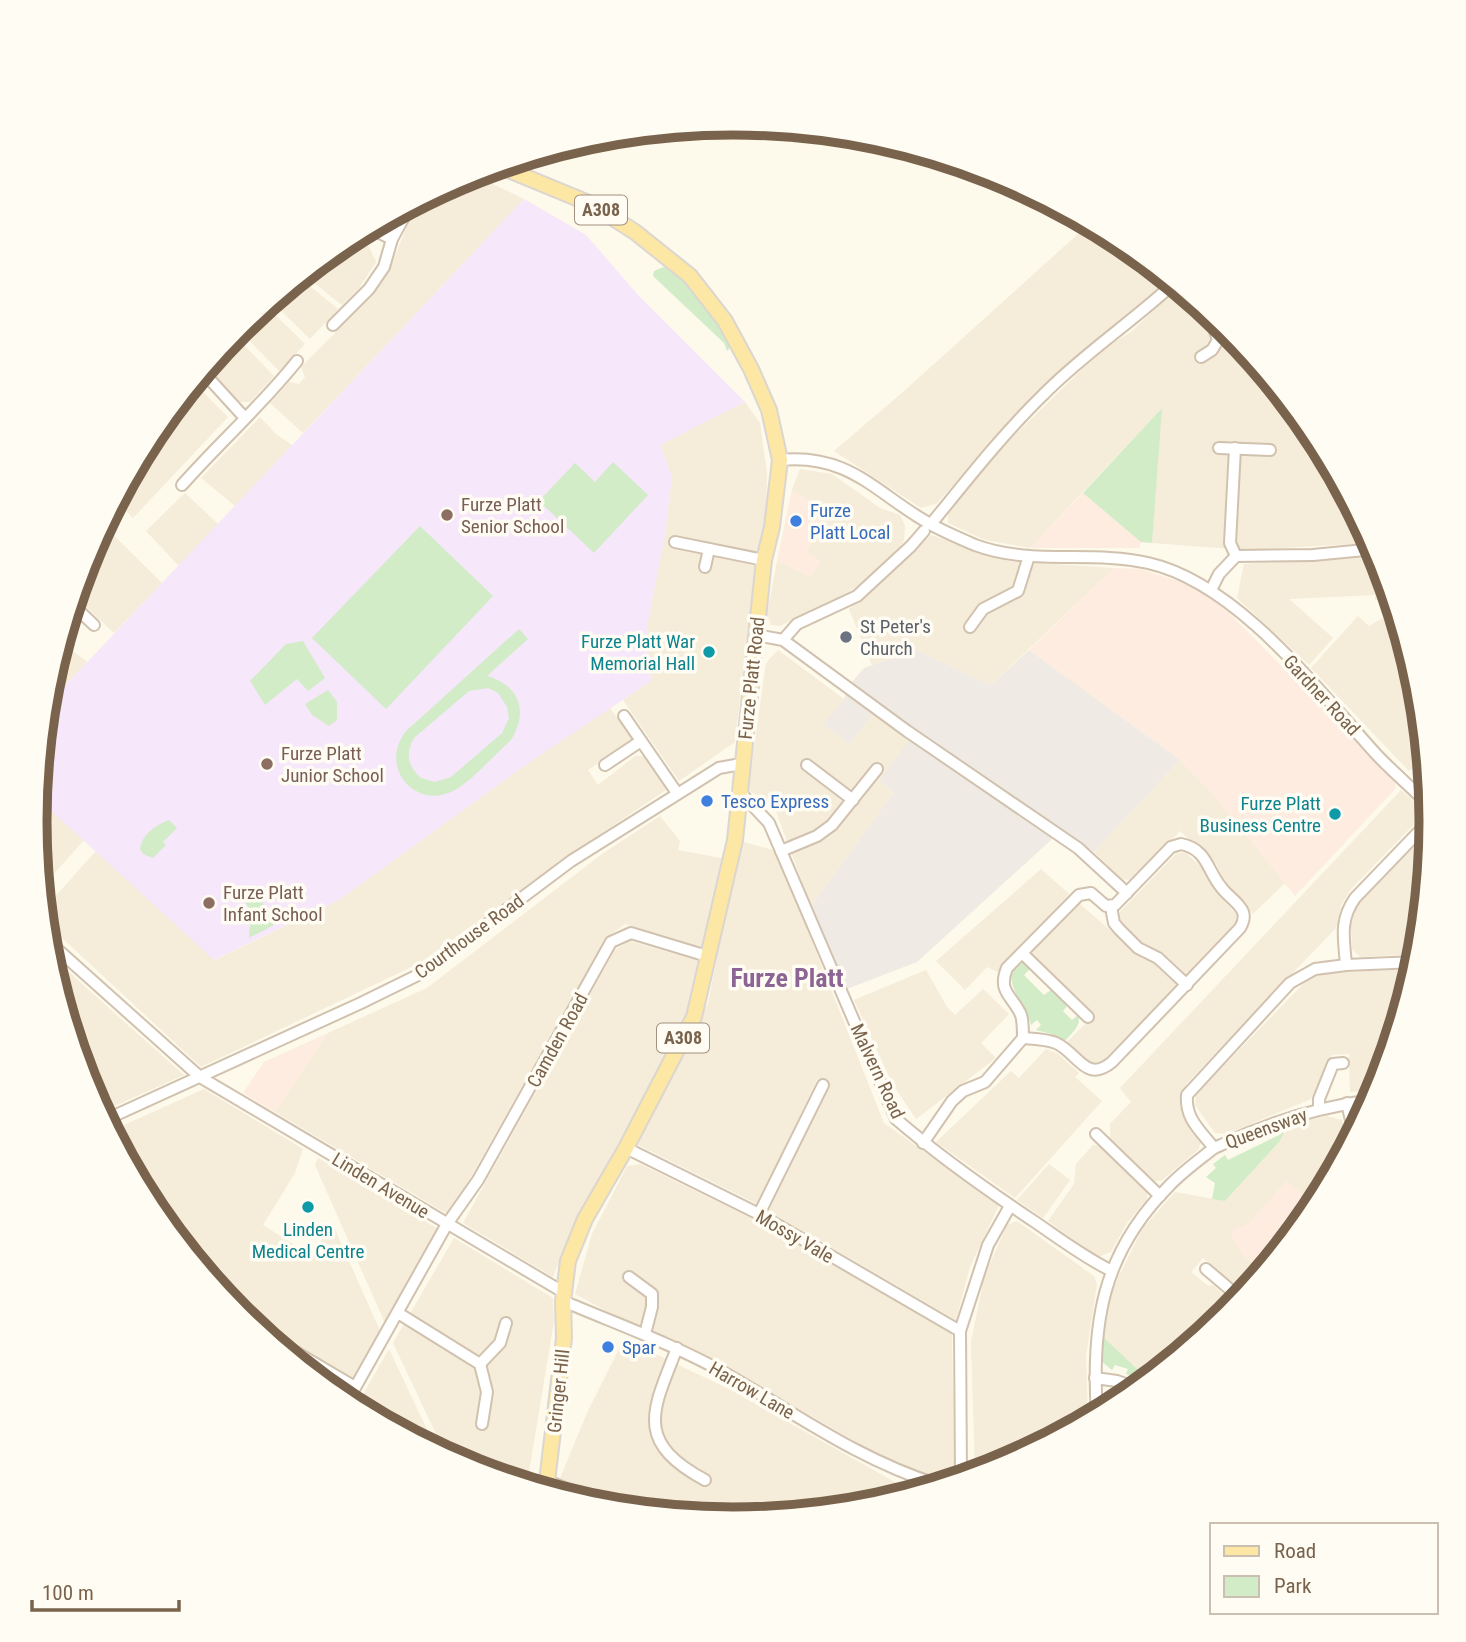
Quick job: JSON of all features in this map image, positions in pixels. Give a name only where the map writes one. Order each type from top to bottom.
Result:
[{"type":"main road","name":"Furze Platt Road","points":[[513,172],[591,204],[635,232],[690,276],[725,321],[751,369],[769,410],[780,460],[772,527],[764,560],[735,840],[694,1017],[626,1149],[585,1219],[568,1261],[563,1296]]},
{"type":"main road","name":"Gringer Hill","points":[[548,1480],[564,1338],[563,1296]]},
{"type":"street","points":[[332,325],[369,289],[384,267],[392,239],[402,221]]},
{"type":"street","points":[[380,233],[392,239]]},
{"type":"street","points":[[783,640],[797,624],[857,596],[911,546],[990,452],[1045,393],[1166,290]]},
{"type":"street","points":[[1201,357],[1212,350],[1218,340],[1216,334]]},
{"type":"street","points":[[183,485],[273,392],[297,361]]},
{"type":"street","points":[[209,379],[245,418]]},
{"type":"street","points":[[1219,448],[1270,450]]},
{"type":"street","points":[[1235,448],[1230,543],[1236,556]]},
{"type":"street","name":"Gardner Road","points":[[780,460],[798,458],[826,463],[863,477],[928,527],[976,545],[1029,556],[1148,563],[1210,590],[1241,612],[1304,673],[1379,756],[1418,794]]},
{"type":"street","points":[[675,542],[764,560]]},
{"type":"street","points":[[705,567],[709,549]]},
{"type":"street","points":[[1210,590],[1219,574],[1236,556],[1313,555],[1363,550]]},
{"type":"street","points":[[970,627],[983,609],[1018,591],[1029,556]]},
{"type":"street","points":[[81,612],[94,625]]},
{"type":"street","points":[[756,635],[783,640],[907,731],[1091,858],[1127,893]]},
{"type":"street","points":[[624,716],[677,793]]},
{"type":"street","points":[[605,765],[641,741]]},
{"type":"street","name":"Courthouse Road","points":[[114,1116],[422,973],[571,861],[719,768],[741,764]]},
{"type":"street","points":[[807,765],[853,800]]},
{"type":"street","points":[[781,851],[817,836],[832,825],[877,769]]},
{"type":"street","name":"Malvern Road","points":[[739,791],[769,823],[896,1119],[923,1143],[1010,1206],[1112,1271]]},
{"type":"street","points":[[1346,965],[1343,925],[1346,911],[1355,898],[1419,832]]},
{"type":"street","points":[[1023,1038],[1057,1043],[1088,1069],[1102,1069],[1112,1062],[1240,928],[1244,919],[1241,909],[1218,884],[1209,864],[1194,849],[1184,844],[1171,847],[1111,907]]},
{"type":"street","points":[[923,1143],[952,1101],[963,1091],[985,1082],[1023,1038],[1021,1015],[1004,989],[1007,968],[1082,893],[1091,893],[1111,907],[1114,923],[1119,929],[1138,947],[1158,958],[1186,985]]},
{"type":"street","name":"Camden Road","points":[[353,1391],[447,1224],[478,1180],[611,942],[631,933],[707,956]]},
{"type":"street","name":"Linden Avenue","points":[[59,951],[200,1077],[563,1296]]},
{"type":"street","points":[[1022,953],[1088,1017]]},
{"type":"street","points":[[1214,1148],[1191,1120],[1186,1108],[1187,1095],[1290,983],[1315,969],[1404,963]]},
{"type":"street","points":[[1319,1109],[1319,1099],[1333,1064],[1343,1063]]},
{"type":"street","points":[[759,1214],[823,1085]]},
{"type":"street","name":"Queensway","points":[[1096,1402],[1094,1357],[1102,1299],[1112,1271],[1137,1224],[1160,1196],[1214,1148],[1265,1125],[1319,1109],[1358,1102]]},
{"type":"street","points":[[1347,1103],[1351,1118]]},
{"type":"street","points":[[1097,1134],[1160,1196]]},
{"type":"street","name":"Mossy Vale","points":[[626,1149],[759,1214],[960,1331]]},
{"type":"street","points":[[961,1467],[960,1331],[988,1245],[1010,1206]]},
{"type":"street","points":[[1206,1269],[1232,1291]]},
{"type":"street","points":[[629,1278],[652,1294],[652,1307],[645,1334]]},
{"type":"street","name":"Harrow Lane","points":[[563,1296],[677,1348],[874,1461],[923,1479]]},
{"type":"street","points":[[398,1313],[480,1364],[487,1392],[482,1424]]},
{"type":"street","points":[[480,1364],[500,1343],[506,1324]]},
{"type":"street","points":[[677,1348],[654,1407],[655,1435],[685,1469],[705,1480]]},
{"type":"street","points":[[311,1361],[355,1387]]},
{"type":"street","points":[[1095,1378],[1124,1384]]},
{"type":"shaded area","points":[[487,181],[524,199],[303,433],[270,403],[289,382],[299,384],[305,377],[301,367],[373,295],[388,274],[409,221],[414,214],[430,206]]},
{"type":"shaded area","name":"Furze Platt Senior School","points":[[524,199],[586,235],[639,296],[745,402],[660,445],[672,477],[664,540],[647,626],[651,681],[524,766],[339,900],[214,960],[48,808],[53,731],[59,692]]},
{"type":"shaded area","points":[[1082,231],[1163,287],[986,449],[936,504],[921,508],[834,451]]},
{"type":"shaded area","points":[[367,242],[376,262],[359,288],[342,305],[311,281]]},
{"type":"shaded area","points":[[307,284],[338,309],[310,339],[278,308]]},
{"type":"shaded area","points":[[1171,294],[1185,305],[1249,369],[1277,404],[1327,478],[1360,544],[1245,550],[1152,543],[1161,409],[1030,548],[985,540],[948,523],[948,512],[986,463],[1103,349],[1131,332]]},
{"type":"shaded area","points":[[273,313],[305,344],[279,371],[246,338]]},
{"type":"shaded area","points":[[242,343],[274,376],[250,402],[238,402],[213,374]]},
{"type":"shaded area","points":[[201,390],[228,417],[133,518],[123,508],[139,478]]},
{"type":"shaded area","points":[[745,402],[760,423],[767,474],[766,518],[748,630],[735,742],[679,781],[623,700],[651,681],[647,626],[664,540],[672,477],[660,445]]},
{"type":"shaded area","points":[[260,417],[276,434],[292,445],[235,506],[201,478]]},
{"type":"shaded area","points":[[800,469],[832,474],[880,508],[900,515],[905,526],[904,541],[883,567],[843,596],[780,626],[771,625],[767,614],[777,561],[811,577],[807,552],[827,511],[792,490]]},
{"type":"shaded area","points":[[792,490],[827,511],[808,552],[821,561],[811,577],[777,561]]},
{"type":"shaded area","points":[[185,493],[218,524],[179,566],[146,531]]},
{"type":"shaded area","points":[[1083,493],[1141,542],[1139,548],[1030,548]]},
{"type":"shaded area","points":[[111,533],[162,583],[114,633],[83,604]]},
{"type":"shaded area","points":[[931,535],[1008,561],[1114,568],[991,685],[916,650],[872,665],[849,609]]},
{"type":"shaded area","points":[[1366,557],[1381,599],[1375,600],[1375,595],[1289,599],[1333,638],[1309,665],[1237,598],[1244,564]]},
{"type":"shaded area","points":[[1114,568],[1140,569],[1196,587],[1229,613],[1393,778],[1396,788],[1295,896],[1215,797],[1180,760],[1029,650]]},
{"type":"shaded area","points":[[1358,616],[1369,626],[1387,616],[1395,644],[1413,731],[1416,764],[1409,771],[1311,668]]},
{"type":"shaded area","points":[[70,649],[87,662],[59,692]]},
{"type":"shaded area","points":[[778,650],[844,699],[824,725],[850,744],[873,714],[910,741],[879,780],[894,792],[811,906],[774,806],[748,790],[766,663]]},
{"type":"shaded area","points":[[916,650],[991,685],[1029,650],[1180,760],[1094,852],[1062,830],[917,962],[847,989],[811,906],[894,792],[879,780],[909,741],[873,714],[850,744],[823,725],[864,668]]},
{"type":"shaded area","points":[[610,708],[633,739],[588,770],[598,785],[635,756],[646,756],[669,788],[575,851],[420,963],[201,1067],[56,933],[52,900],[96,851],[215,960],[339,900],[524,766]]},
{"type":"shaded area","points":[[1180,760],[1215,797],[1285,883],[1253,914],[1224,882],[1217,865],[1180,831],[1131,880],[1122,879],[1094,852]]},
{"type":"shaded area","points":[[1401,790],[1418,805],[1419,819],[1351,889],[1341,905],[1336,928],[1187,1083],[1180,1096],[1181,1109],[1202,1140],[1198,1150],[1161,1181],[1152,1181],[1110,1138],[1110,1124],[1131,1102],[1120,1088]]},
{"type":"shaded area","points":[[48,807],[84,840],[50,878]]},
{"type":"shaded area","points":[[660,816],[680,841],[678,850],[726,859],[705,948],[625,924],[607,937],[449,1215],[275,1112],[328,1033],[427,988],[602,854]]},
{"type":"shaded area","points":[[1418,840],[1413,911],[1406,955],[1360,957],[1352,949],[1351,924],[1359,902]]},
{"type":"shaded area","points":[[740,841],[776,851],[884,1123],[999,1205],[970,1267],[956,1320],[767,1210],[829,1086],[818,1078],[757,1204],[638,1145],[708,1003]]},
{"type":"shaded area","points":[[1185,852],[1204,870],[1218,895],[1240,918],[1239,925],[1189,976],[1183,977],[1145,949],[1118,923],[1116,916],[1176,854]]},
{"type":"shaded area","points":[[1041,869],[1069,894],[998,972],[987,967],[965,990],[936,961]]},
{"type":"shaded area","points":[[1080,904],[1143,959],[1153,961],[1178,984],[1177,991],[1105,1066],[1089,1065],[1066,1043],[1092,1017],[1032,959],[1031,952]]},
{"type":"shaded area","points":[[630,941],[702,962],[690,1012],[578,1216],[553,1277],[463,1223],[615,950]]},
{"type":"shaded area","points":[[63,966],[184,1075],[110,1108],[84,1041]]},
{"type":"shaded area","points":[[926,970],[947,1007],[955,1015],[983,989],[1009,1014],[981,1043],[996,1058],[916,1119],[892,1083],[854,1000]]},
{"type":"shaded area","points":[[1402,970],[1382,1041],[1363,1091],[1350,1092],[1349,1054],[1332,1055],[1311,1099],[1227,1134],[1215,1133],[1195,1105],[1196,1094],[1313,974]]},
{"type":"shaded area","points":[[328,1033],[275,1112],[243,1093],[264,1062]]},
{"type":"shaded area","points":[[1046,1049],[1057,1053],[1079,1073],[1075,1077],[1102,1101],[1015,1198],[936,1142],[1011,1071],[1019,1078]]},
{"type":"shaded area","points":[[204,1089],[303,1149],[295,1173],[263,1225],[301,1249],[305,1242],[316,1249],[332,1223],[381,1333],[354,1381],[283,1339],[217,1273],[163,1202],[120,1127]]},
{"type":"shaded area","points":[[1327,1116],[1342,1120],[1345,1130],[1306,1197],[1287,1181],[1249,1223],[1242,1254],[1255,1265],[1236,1286],[1203,1258],[1191,1272],[1208,1286],[1213,1285],[1226,1297],[1185,1337],[1140,1372],[1103,1337],[1111,1292],[1143,1228],[1175,1192],[1225,1201],[1280,1141],[1288,1125]]},
{"type":"shaded area","points":[[1093,1145],[1104,1146],[1147,1189],[1147,1199],[1127,1223],[1111,1252],[1098,1257],[1048,1221],[1074,1184],[1076,1164]]},
{"type":"shaded area","points":[[318,1158],[438,1229],[385,1323],[315,1165]]},
{"type":"shaded area","points":[[640,1164],[761,1223],[952,1334],[954,1470],[931,1477],[882,1457],[718,1362],[631,1324],[575,1294],[592,1234],[627,1166]]},
{"type":"shaded area","points":[[1049,1164],[1070,1180],[1043,1218],[1017,1200]]},
{"type":"shaded area","points":[[1287,1181],[1306,1197],[1255,1265],[1242,1254],[1229,1231],[1249,1223]]},
{"type":"shaded area","points":[[1017,1221],[1094,1276],[1097,1284],[1086,1356],[1088,1408],[1036,1436],[975,1462],[971,1342],[984,1277],[1007,1225]]},
{"type":"shaded area","points":[[454,1238],[553,1298],[554,1321],[529,1475],[471,1455],[439,1440],[393,1343]]},
{"type":"shaded area","points":[[624,1339],[731,1390],[901,1485],[823,1501],[733,1507],[643,1501],[558,1483],[587,1413]]},
{"type":"shaded area","points":[[389,1349],[430,1436],[390,1415],[362,1397]]},
{"type":"green space","points":[[664,267],[682,279],[709,310],[731,340],[727,351],[724,343],[653,276],[654,271]]},
{"type":"green space","points":[[1162,408],[1152,543],[1141,542],[1083,493]]},
{"type":"green space","points":[[613,462],[648,495],[594,553],[539,501],[575,463],[595,482]]},
{"type":"green space","points":[[420,526],[493,596],[386,709],[312,638]]},
{"type":"green space","points":[[519,629],[528,639],[487,676],[507,686],[518,700],[519,719],[511,740],[460,787],[439,795],[426,795],[405,782],[396,758],[398,745],[406,731]],"holes":[[[488,688],[498,693],[507,707],[509,718],[502,733],[451,777],[435,782],[421,778],[409,760],[409,749],[414,738],[469,691]]]},
{"type":"green space","points":[[303,641],[325,678],[308,691],[297,679],[265,705],[250,681],[286,644]]},
{"type":"green space","points":[[328,690],[337,702],[337,720],[329,726],[312,715],[305,704]]},
{"type":"green space","points":[[169,820],[177,828],[163,842],[166,845],[153,858],[143,854],[141,844],[147,835],[155,827]]},
{"type":"green space","points":[[254,886],[274,925],[249,938],[251,912],[243,898]]},
{"type":"green space","points":[[1025,962],[1031,968],[1024,975],[1044,995],[1052,989],[1068,1005],[1063,1011],[1072,1020],[1078,1015],[1077,1026],[1065,1041],[1036,1030],[1041,1025],[1037,1020],[1031,1025],[1016,993],[1011,973]]},
{"type":"green space","points":[[1288,1125],[1280,1141],[1225,1201],[1212,1199],[1215,1183],[1206,1177],[1216,1168],[1213,1164],[1225,1155],[1228,1160],[1281,1134],[1282,1128]]},
{"type":"green space","points":[[1103,1337],[1140,1372],[1134,1377],[1126,1374],[1128,1369],[1115,1365],[1112,1370],[1102,1362]]},
{"type":"place","name":"Furze Platt Senior School","points":[[447,515]]},
{"type":"place","name":"Furze Platt Local","points":[[796,521]]},
{"type":"place","name":"St Peter's Church","points":[[846,637]]},
{"type":"place","name":"Furze Platt War Memorial Hall","points":[[709,652]]},
{"type":"place","name":"Furze Platt Junior School","points":[[267,764]]},
{"type":"place","name":"Tesco Express","points":[[707,801]]},
{"type":"place","name":"Furze Platt Business Centre","points":[[1335,814]]},
{"type":"place","name":"Furze Platt Infant School","points":[[209,903]]},
{"type":"place","name":"Linden Medical Centre","points":[[308,1207]]},
{"type":"place","name":"Spar","points":[[608,1347]]},
{"type":"district","name":"Furze Platt","points":[[787,978]]}]
